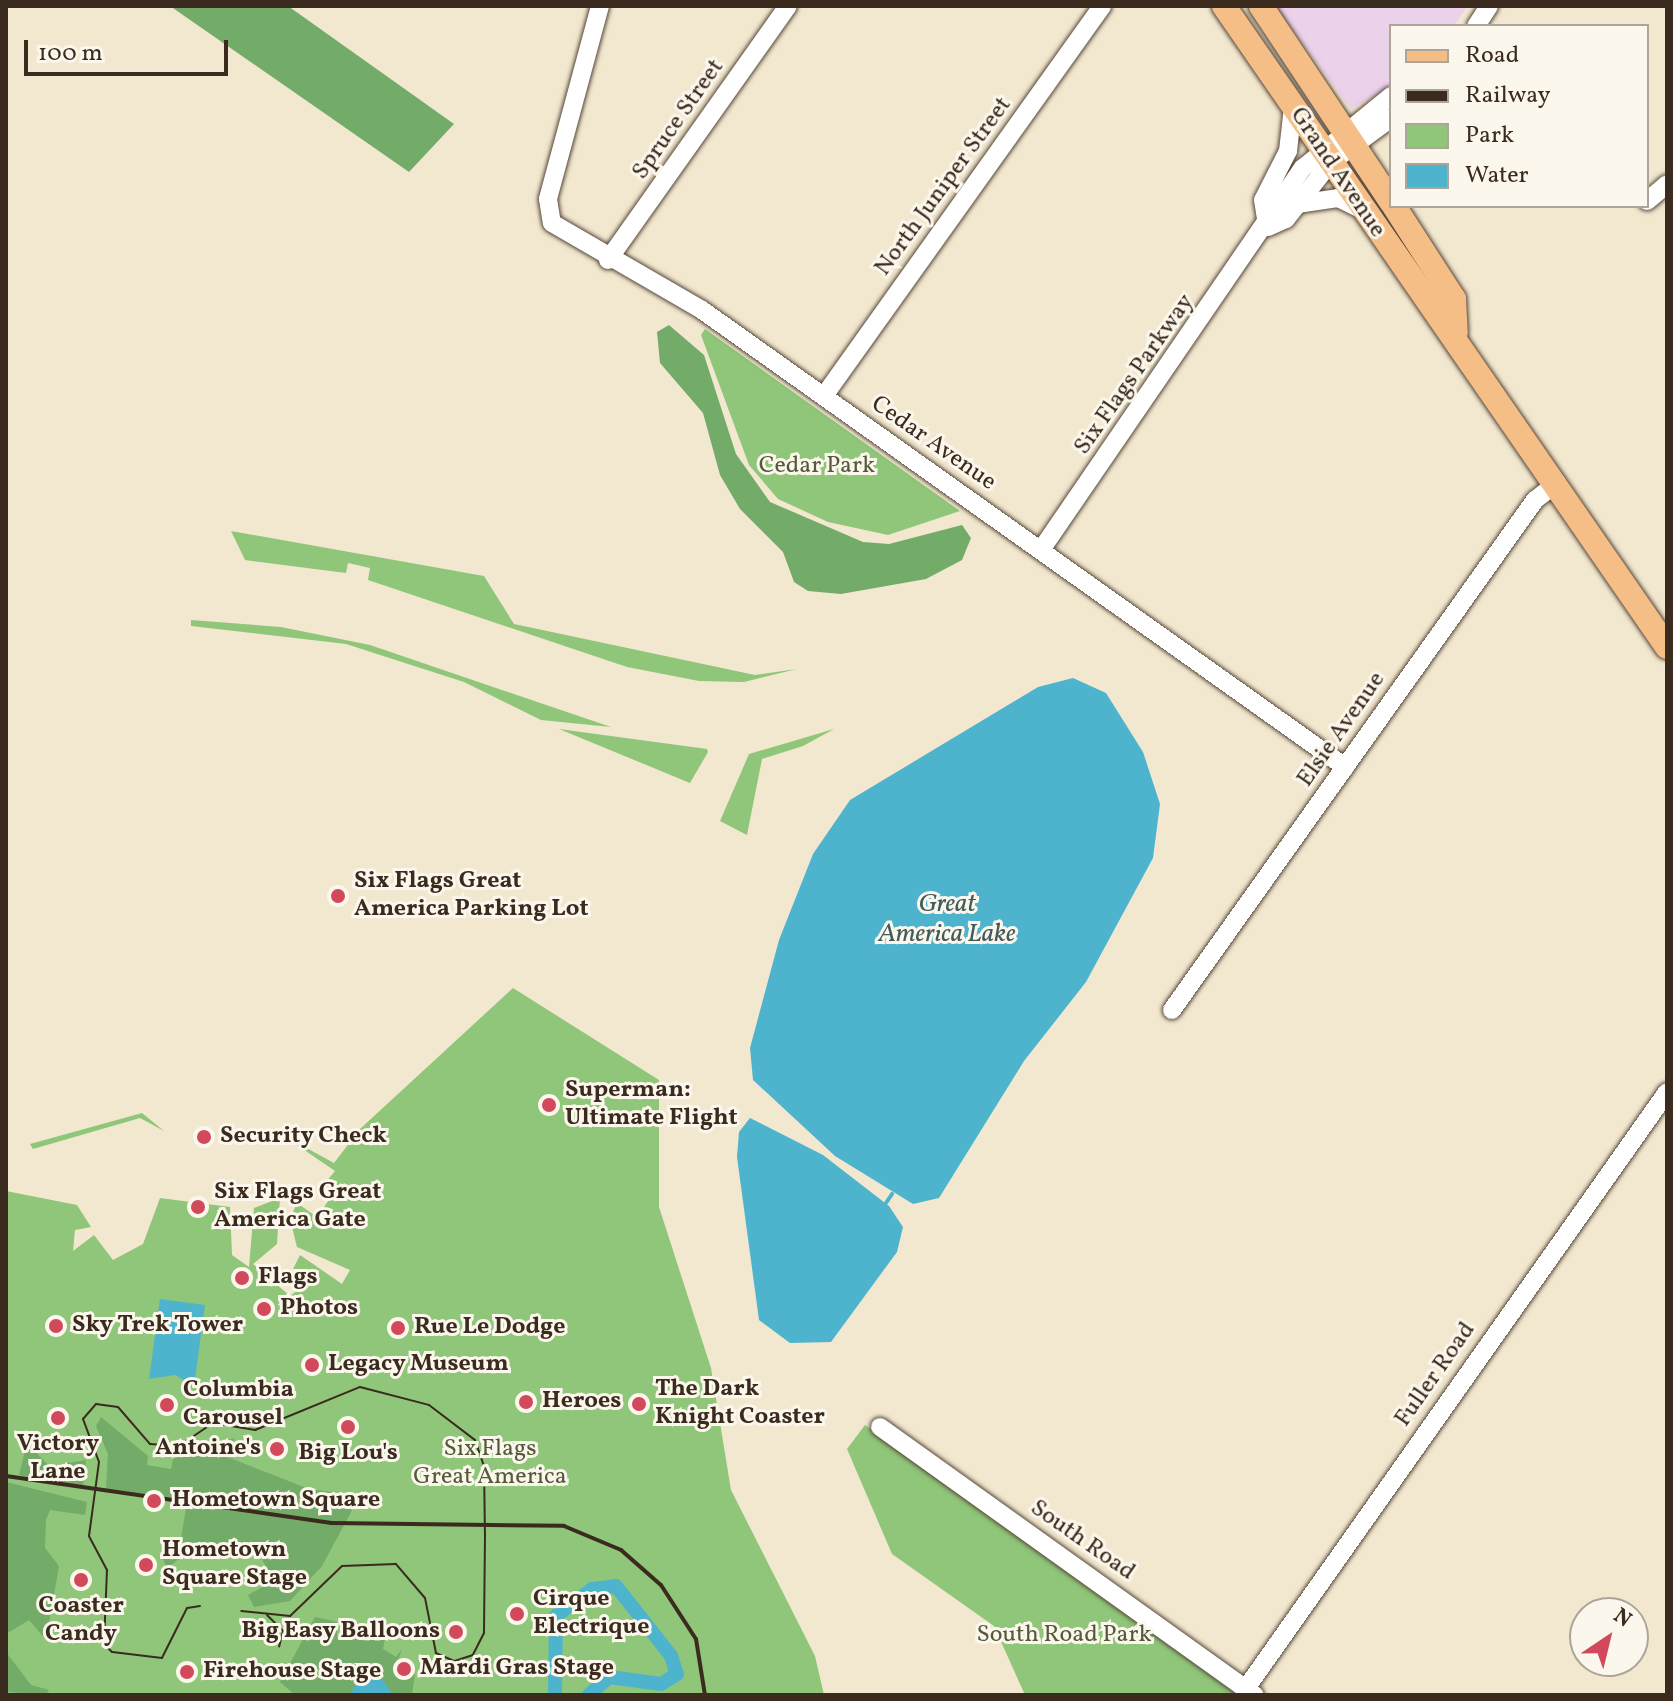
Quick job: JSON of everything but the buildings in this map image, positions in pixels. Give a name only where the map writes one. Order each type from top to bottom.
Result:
[{"type":"main road","name":"Grand Avenue","points":[[1224,6],[1431,315],[1456,333],[1667,647]]},
{"type":"main road","name":"Grand Avenue","points":[[1261,6],[1389,199]]},
{"type":"main road","name":"Grand Avenue","points":[[1395,208],[1454,299],[1456,333]]},
{"type":"street","name":"Cedar Avenue","points":[[600,6],[548,199],[552,223],[608,260],[702,310],[1345,767]]},
{"type":"street","name":"Spruce Street","points":[[608,260],[788,6]]},
{"type":"street","name":"North Juniper Street","points":[[824,396],[1102,6]]},
{"type":"street","points":[[1477,24],[1489,6]]},
{"type":"street","points":[[1326,157],[1389,98]]},
{"type":"street","points":[[1268,227],[1263,200],[1288,151],[1293,107]]},
{"type":"street","points":[[1349,138],[1389,119]]},
{"type":"street","name":"Six Flags Parkway","points":[[1268,227],[1297,204],[1326,157]]},
{"type":"street","name":"Six Flags Parkway","points":[[1041,550],[1268,227],[1286,192],[1326,157]]},
{"type":"street","points":[[1649,199],[1667,184]]},
{"type":"street","points":[[1297,204],[1338,198],[1361,209]]},
{"type":"street","name":"Elsie Avenue","points":[[1172,1010],[1535,500],[1557,483]]},
{"type":"street","name":"Fuller Road","points":[[1251,1691],[1667,1092]]},
{"type":"street","name":"South Road","points":[[880,1427],[1251,1691]]},
{"type":"shaded area","points":[[1275,6],[1468,6],[1455,24],[1389,24],[1389,88],[1351,109]]},
{"type":"green space","points":[[170,6],[288,6],[454,124],[409,172]]},
{"type":"green space","points":[[669,325],[704,355],[736,454],[770,502],[863,542],[889,544],[962,525],[971,538],[962,560],[926,579],[841,594],[808,591],[794,582],[783,552],[740,509],[720,475],[703,413],[660,363],[657,332]]},
{"type":"green space","name":"Cedar Park","points":[[705,329],[960,511],[888,535],[828,522],[778,499],[749,465],[701,335]]},
{"type":"green space","points":[[231,531],[484,576],[514,624],[755,675],[797,669],[744,682],[699,681],[627,667],[368,580],[370,568],[348,563],[346,573],[245,560]]},
{"type":"green space","points":[[191,620],[281,627],[370,645],[611,727],[541,720],[464,682],[346,644],[191,626]]},
{"type":"green space","points":[[559,729],[707,749],[708,752],[690,783]]},
{"type":"green space","points":[[834,729],[803,746],[762,759],[747,835],[720,821],[749,754]]},
{"type":"green space","name":"Six Flags Great America","points":[[513,988],[659,1080],[659,1207],[711,1368],[731,1490],[815,1656],[824,1695],[6,1695],[6,1191],[77,1205],[91,1227],[75,1230],[73,1251],[94,1235],[113,1260],[143,1244],[160,1198],[230,1207],[232,1255],[249,1267],[254,1208],[280,1198],[277,1244],[253,1264],[290,1296],[299,1289],[293,1269],[300,1255],[342,1284],[350,1270],[297,1247],[290,1219],[297,1203],[317,1217],[331,1197],[320,1189],[335,1171],[281,1134],[334,1163],[360,1129]]},
{"type":"green space","points":[[142,1113],[164,1131],[140,1118],[33,1149],[30,1144]]},
{"type":"green space","points":[[101,1417],[148,1456],[147,1465],[171,1469],[173,1459],[234,1438],[230,1458],[309,1489],[354,1495],[356,1503],[322,1566],[290,1601],[254,1607],[248,1595],[266,1585],[269,1572],[259,1554],[230,1558],[191,1548],[167,1569],[163,1559],[181,1539],[187,1502],[106,1489],[108,1454],[96,1426]]},
{"type":"green space","name":"South Road Park","points":[[865,1425],[1230,1681],[1235,1695],[1025,1695],[994,1626],[892,1554],[847,1449]]},
{"type":"green space","points":[[27,1443],[49,1466],[86,1460],[83,1488],[19,1475]]},
{"type":"green space","points":[[6,1482],[87,1502],[85,1515],[50,1510],[46,1520],[45,1548],[59,1566],[46,1640],[29,1620],[6,1634]]},
{"type":"green space","points":[[315,1617],[337,1622],[337,1639],[385,1639],[383,1649],[396,1657],[402,1649],[395,1669],[400,1678],[415,1674],[412,1695],[295,1695],[280,1682]]},
{"type":"green space","points":[[6,1652],[31,1685],[49,1690],[46,1695],[6,1692]]},
{"type":"water","name":"Great America Lake","points":[[1073,678],[1106,693],[1143,752],[1160,804],[1153,858],[1086,982],[1024,1061],[939,1198],[913,1204],[835,1156],[753,1080],[750,1048],[779,940],[813,854],[850,800],[1038,687]]},
{"type":"water","points":[[750,1118],[823,1155],[889,1206],[903,1227],[897,1252],[831,1342],[790,1343],[759,1320],[737,1157],[739,1132]]},
{"type":"water","points":[[160,1299],[205,1305],[194,1386],[175,1375],[149,1379]]},
{"type":"water","points":[[375,1668],[393,1695],[350,1695],[361,1674]]},
{"type":"waterway","points":[[886,1203],[892,1194]]},
{"type":"waterway","points":[[555,1695],[556,1616],[592,1589],[616,1586],[671,1656],[677,1674],[661,1684],[609,1677],[589,1695]]},
{"type":"tram line","points":[[200,1606],[187,1608],[162,1658],[112,1652],[104,1644],[107,1570],[89,1536],[99,1462],[83,1419],[96,1404],[118,1407],[150,1444],[179,1446],[213,1423],[255,1430],[360,1387],[429,1405],[475,1440],[484,1466],[485,1535],[484,1633],[473,1655],[454,1661],[436,1653],[425,1598],[396,1564],[342,1566],[290,1616],[241,1611]]},
{"type":"tram line","points":[[267,1615],[283,1631],[279,1647]]},
{"type":"railway","points":[[6,1476],[332,1523],[564,1526],[621,1550],[661,1585],[696,1639],[705,1695]]},
{"type":"place","name":"Six Flags Great America Parking Lot","points":[[338,896]]},
{"type":"place","name":"Superman: Ultimate Flight","points":[[549,1105]]},
{"type":"place","name":"Security Check","points":[[204,1137]]},
{"type":"place","name":"Six Flags Great America Gate","points":[[198,1207]]},
{"type":"place","name":"Flags","points":[[242,1278]]},
{"type":"place","name":"Photos","points":[[264,1309]]},
{"type":"place","name":"Sky Trek Tower","points":[[56,1326]]},
{"type":"place","name":"Rue Le Dodge","points":[[398,1328]]},
{"type":"place","name":"Legacy Museum","points":[[312,1365]]},
{"type":"place","name":"Heroes","points":[[526,1402]]},
{"type":"place","name":"The Dark Knight Coaster","points":[[639,1404]]},
{"type":"place","name":"Columbia Carousel","points":[[167,1405]]},
{"type":"place","name":"Victory Lane","points":[[58,1418]]},
{"type":"place","name":"Big Lou's","points":[[348,1427]]},
{"type":"place","name":"Antoine's","points":[[277,1449]]},
{"type":"place","name":"Hometown Square","points":[[154,1501]]},
{"type":"place","name":"Hometown Square Stage","points":[[146,1565]]},
{"type":"place","name":"Coaster Candy","points":[[81,1580]]},
{"type":"place","name":"Cirque Electrique","points":[[517,1614]]},
{"type":"place","name":"Big Easy Balloons","points":[[456,1632]]},
{"type":"place","name":"Mardi Gras Stage","points":[[404,1669]]},
{"type":"place","name":"Firehouse Stage","points":[[187,1672]]}]
